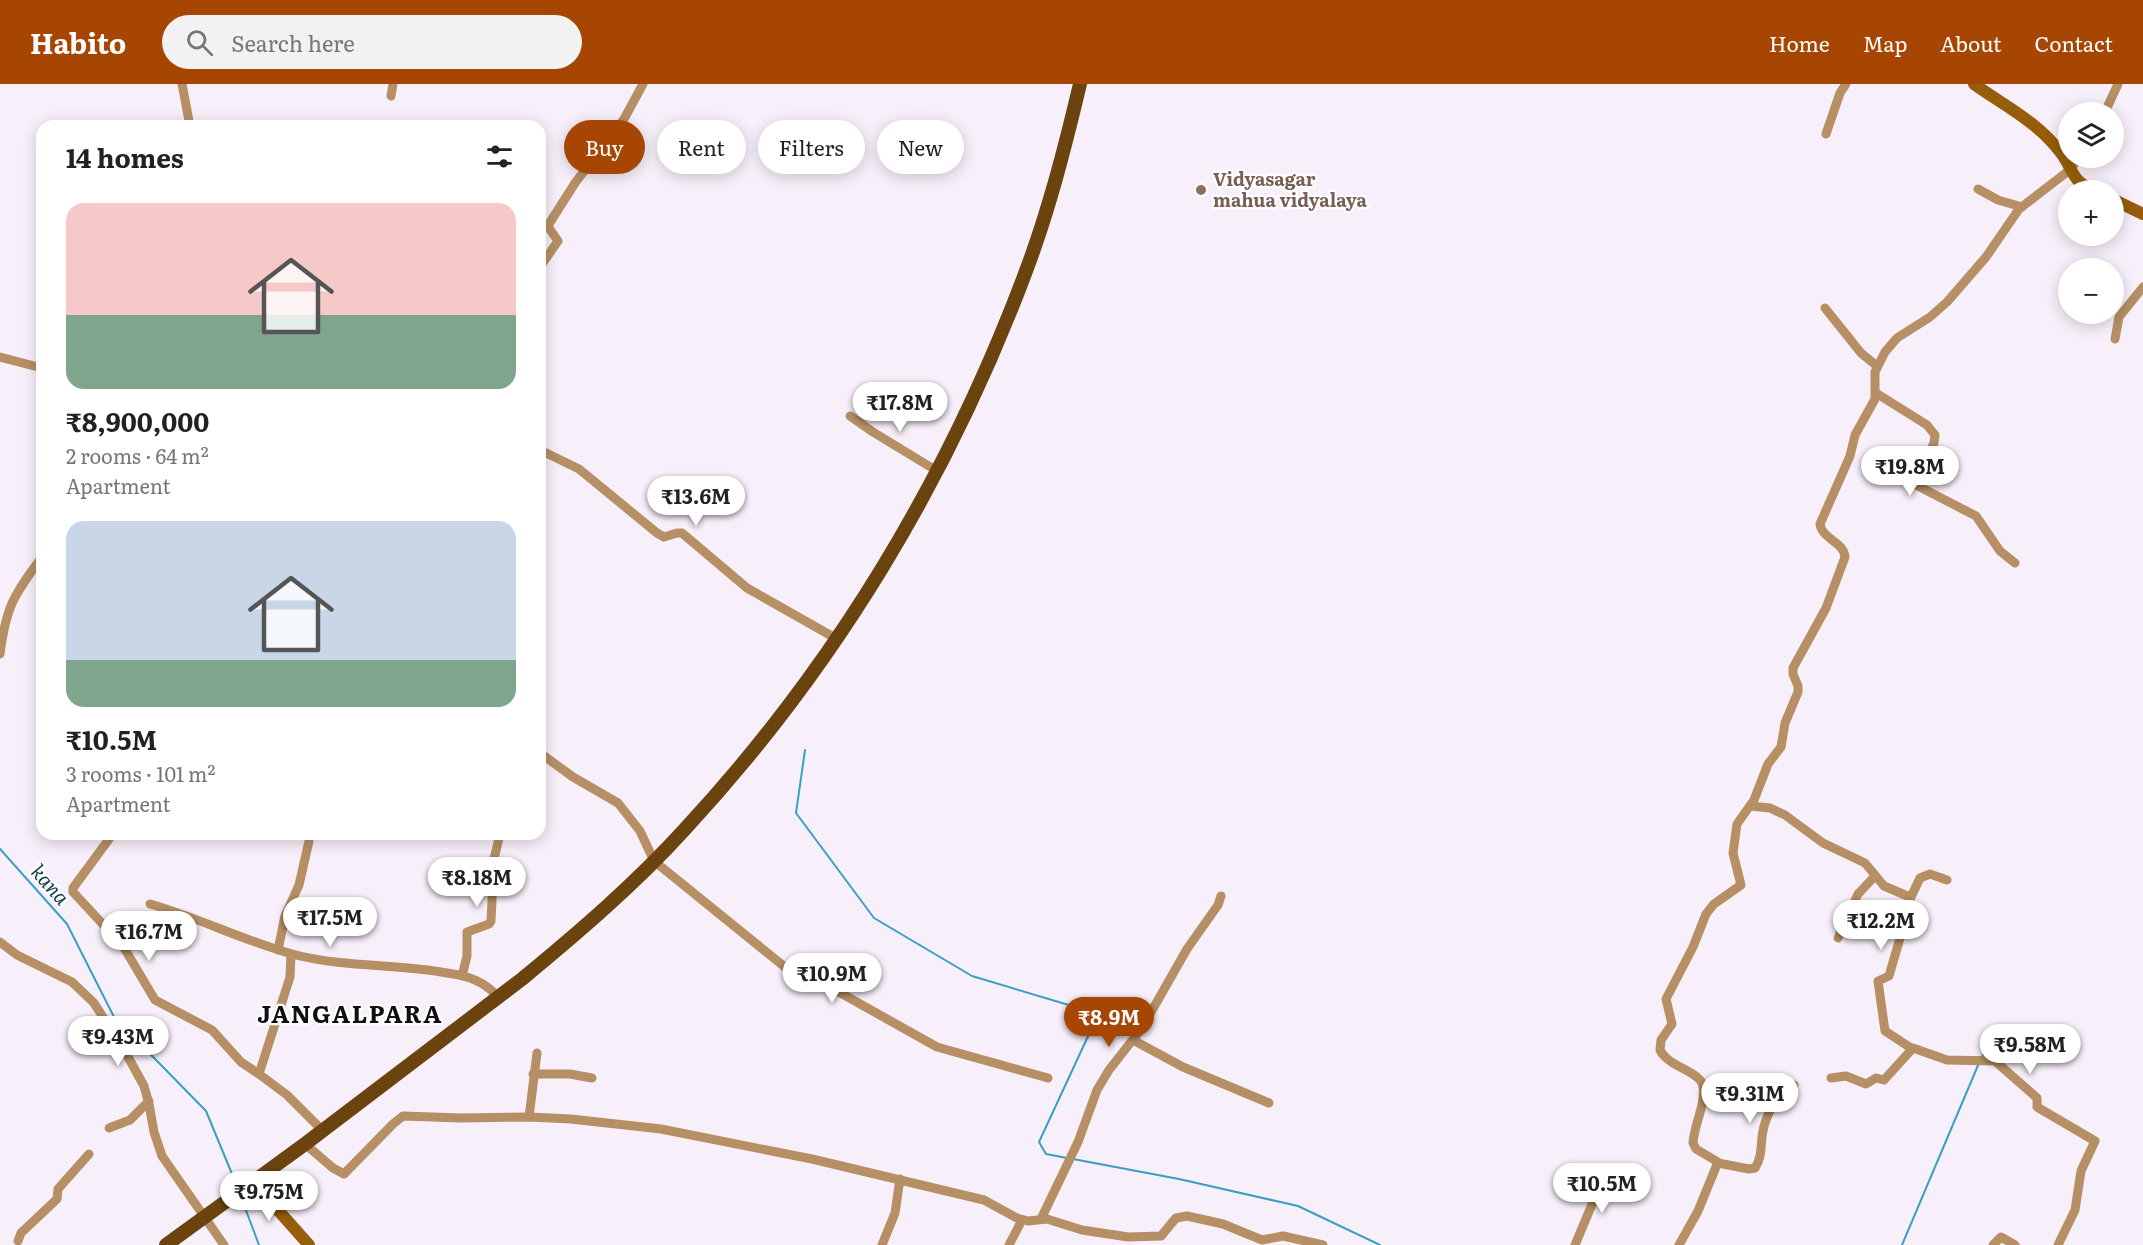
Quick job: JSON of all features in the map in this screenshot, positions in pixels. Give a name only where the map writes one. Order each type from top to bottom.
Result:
[{"type":"main road","points":[[166,1245],[305,1144],[499,997],[553,953],[654,861],[716,795],[773,727],[837,639],[879,575],[937,471],[973,398],[1027,269],[1056,175],[1080,84]]},
{"type":"street","points":[[181,84],[189,120]]},
{"type":"street","points":[[391,96],[393,84]]},
{"type":"street","points":[[546,258],[558,241],[548,225],[575,183],[624,119],[643,84]]},
{"type":"street","points":[[1826,134],[1840,93],[1846,84]]},
{"type":"street","points":[[1974,84],[2029,120],[2051,140],[2076,180]]},
{"type":"street","points":[[2109,102],[2118,84]]},
{"type":"street","points":[[1794,1085],[1788,1095],[1774,1102],[1772,1106],[1763,1128],[1761,1157],[1755,1168],[1718,1163],[1695,1148],[1692,1143],[1703,1095],[1702,1083],[1697,1077],[1670,1062],[1661,1053],[1659,1044],[1672,1024],[1666,999],[1693,947],[1706,914],[1714,904],[1742,885],[1732,849],[1737,824],[1757,794],[1766,769],[1783,744],[1785,723],[1798,692],[1793,671],[1795,663],[1826,608],[1845,557],[1845,551],[1821,530],[1820,524],[1850,456],[1855,435],[1872,406],[1876,393],[1877,366],[1897,338],[1930,317],[1960,288],[1986,257],[2007,224],[2022,207],[2071,169]]},
{"type":"street","points":[[1978,189],[1998,200],[2022,207]]},
{"type":"street","points":[[2124,205],[2143,214]]},
{"type":"street","points":[[2115,339],[2119,317],[2143,287]]},
{"type":"street","points":[[1825,308],[1862,353],[1877,366]]},
{"type":"street","points":[[0,357],[36,366]]},
{"type":"street","points":[[1876,393],[1927,425],[1935,435],[1934,443],[1916,484],[1976,516],[2000,551],[2015,563]]},
{"type":"street","points":[[850,416],[937,471]]},
{"type":"street","points":[[546,453],[579,469],[657,533],[664,537],[682,533],[747,588],[837,639]]},
{"type":"street","points":[[0,654],[3,628],[11,603],[36,566]]},
{"type":"street","points":[[546,757],[573,777],[618,803],[637,826],[654,861],[801,979],[837,991],[937,1047],[1048,1078]]},
{"type":"street","points":[[1750,806],[1770,808],[1785,815],[1823,843],[1865,863],[1884,886],[1910,897]]},
{"type":"street","points":[[108,840],[73,892],[123,946],[155,1000],[212,1030],[241,1062],[291,1099],[322,1130]]},
{"type":"street","points":[[278,950],[285,916],[299,885],[309,840]]},
{"type":"street","points":[[462,976],[467,932],[489,924],[491,921],[494,859],[499,840]]},
{"type":"street","points":[[1947,880],[1930,874],[1923,876],[1910,897],[1889,976],[1878,981],[1885,1030],[1911,1048],[1947,1060],[1989,1060],[1999,1064],[2036,1098],[2037,1107],[2095,1141],[2081,1171],[2075,1210],[2058,1245]]},
{"type":"street","points":[[1838,938],[1858,894],[1875,876]]},
{"type":"street","points":[[1041,1219],[1078,1142],[1097,1090],[1157,1005],[1187,949],[1218,905],[1221,896]]},
{"type":"street","points":[[150,904],[291,954],[330,962],[408,968],[462,976],[482,983],[499,997]]},
{"type":"street","points":[[0,942],[17,955],[72,982],[89,996],[99,1009],[135,1068],[149,1101],[154,1132],[162,1156],[224,1245]]},
{"type":"street","points":[[259,1074],[290,977],[291,954]]},
{"type":"street","points":[[1133,1040],[1183,1067],[1269,1103]]},
{"type":"street","points":[[1831,1078],[1846,1076],[1866,1084],[1876,1078],[1884,1080],[1911,1048]]},
{"type":"street","points":[[529,1117],[537,1053]]},
{"type":"street","points":[[533,1074],[570,1074],[592,1078]]},
{"type":"street","points":[[109,1128],[130,1120],[149,1101]]},
{"type":"street","points":[[305,1144],[333,1168],[344,1174],[403,1116],[529,1117],[593,1121],[661,1130],[812,1159],[900,1179],[989,1202],[1022,1220],[1041,1219],[1082,1230],[1162,1240],[1176,1218],[1187,1216],[1223,1224],[1262,1240],[1283,1236],[1323,1245]]},
{"type":"street","points":[[19,1244],[21,1233],[57,1199],[57,1190],[89,1154]]},
{"type":"street","points":[[1679,1245],[1698,1210],[1718,1163]]},
{"type":"street","points":[[1575,1245],[1603,1178]]},
{"type":"street","points":[[882,1245],[895,1213],[900,1179]]},
{"type":"street","points":[[249,1185],[309,1245]]},
{"type":"street","points":[[1009,1245],[1022,1220]]},
{"type":"street","points":[[1992,1245],[2001,1237],[2015,1245]]},
{"type":"waterway","points":[[805,750],[796,813],[874,918],[972,976],[1072,1006],[1090,1032],[1039,1142],[1046,1154],[1067,1158]]},
{"type":"waterway","name":"kana","points":[[0,849],[67,924],[114,1017],[206,1111],[237,1186]]},
{"type":"waterway","points":[[1982,1057],[1986,1047]]},
{"type":"waterway","points":[[1902,1245],[1979,1063]]},
{"type":"waterway","points":[[1073,1159],[1179,1179],[1298,1206],[1380,1245]]},
{"type":"waterway","name":"kana","points":[[241,1197],[259,1245]]},
{"type":"place","name":"Vidyasagar mahua vidyalaya","points":[[1201,190]]},
{"type":"district","name":"JANGALPARA","points":[[350,1015]]}]
